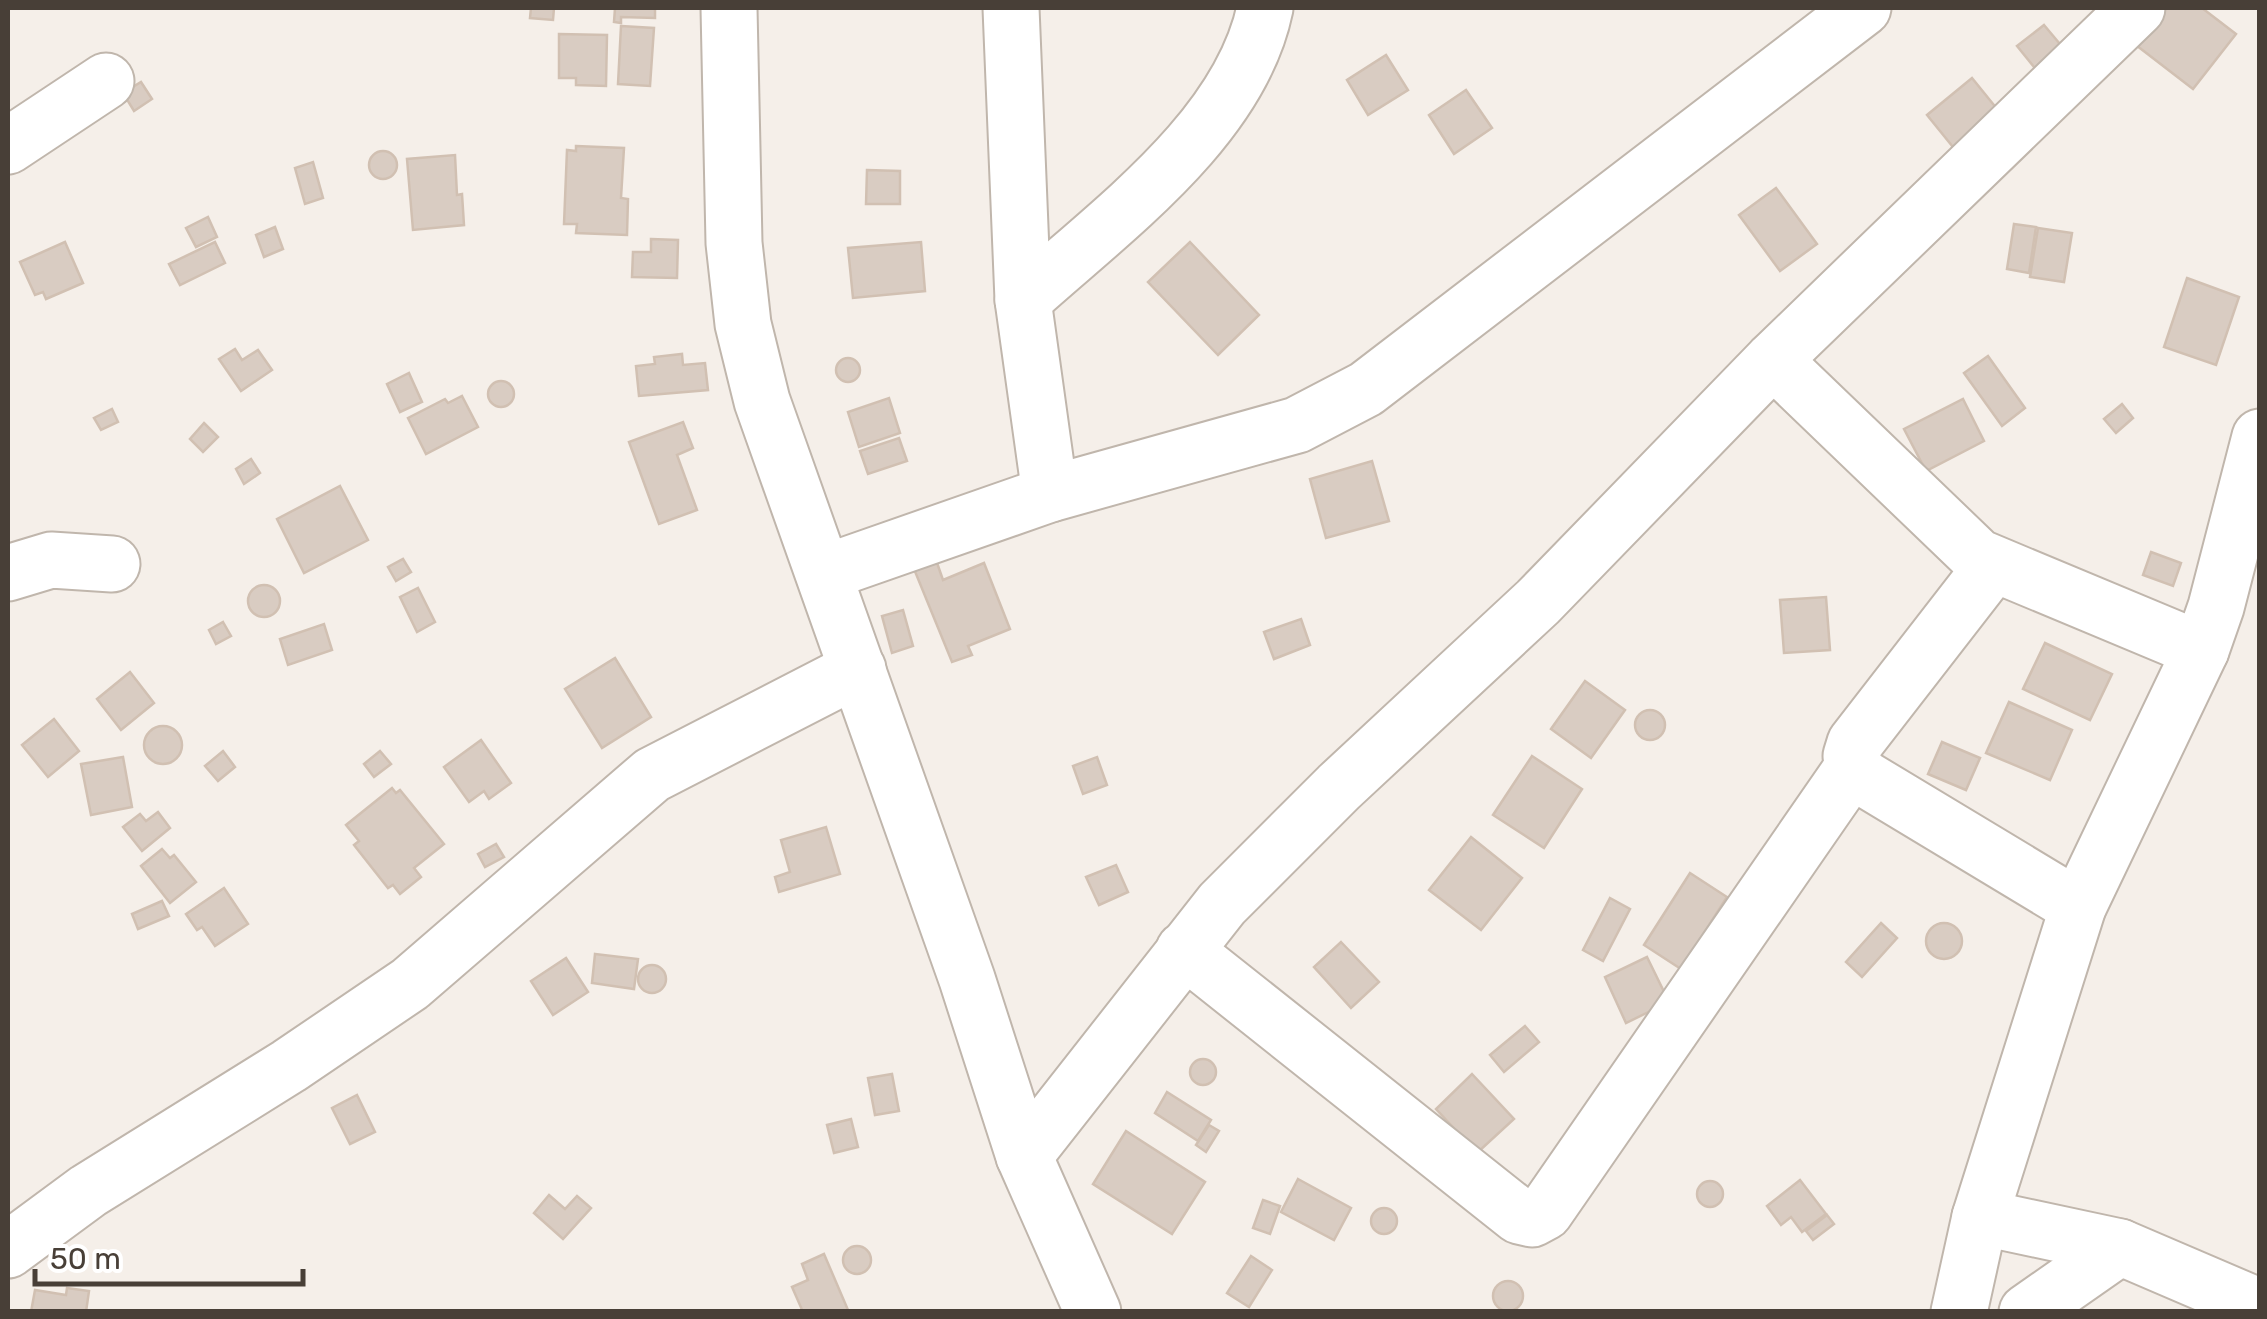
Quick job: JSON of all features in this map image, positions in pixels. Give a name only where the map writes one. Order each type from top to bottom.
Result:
[{"type":"street","points":[[729,8],[734,243],[742,324],[762,401],[967,978],[1024,1156],[1093,1312]]},
{"type":"street","points":[[1012,8],[1023,300],[1050,494]]},
{"type":"street","points":[[1023,300],[1160,175],[1222,106],[1251,57],[1265,8]]},
{"type":"street","points":[[824,573],[1050,494],[1297,425],[1366,388],[1863,8]]},
{"type":"street","points":[[1024,1156],[1222,904],[1339,786],[1538,602],[1773,360],[2137,8]]},
{"type":"street","points":[[8,146],[106,80]]},
{"type":"street","points":[[1773,360],[1966,549],[1993,565],[2226,624]]},
{"type":"street","points":[[1959,1312],[1980,1217],[2078,907],[2226,624],[2260,437]]},
{"type":"street","points":[[8,573],[51,560],[112,564]]},
{"type":"street","points":[[1993,565],[1855,743],[1853,767],[1864,778],[2078,907]]},
{"type":"street","points":[[8,1250],[88,1191],[288,1066],[410,984],[652,775],[858,669]]},
{"type":"street","points":[[1184,950],[1519,1216],[1537,1218],[1545,1212],[1853,767]]},
{"type":"street","points":[[1980,1217],[2120,1248],[2260,1308]]},
{"type":"street","points":[[2028,1312],[2120,1248]]},
{"type":"building","points":[[531,8],[554,8],[553,20],[530,18]]},
{"type":"building","points":[[615,8],[655,8],[655,18],[621,17],[621,23],[614,22]]},
{"type":"building","points":[[2159,8],[2202,8],[2236,34],[2193,89],[2132,42]]},
{"type":"building","points":[[2044,25],[2065,50],[2038,72],[2017,46]]},
{"type":"building","points":[[621,26],[654,28],[650,86],[618,84]]},
{"type":"building","points":[[559,34],[607,35],[606,86],[576,85],[576,78],[559,78]]},
{"type":"building","points":[[1386,55],[1408,90],[1368,115],[1347,80]]},
{"type":"building","points":[[1972,78],[2002,115],[1957,152],[1927,115]]},
{"type":"building","points":[[141,82],[152,99],[134,111],[123,93]]},
{"type":"building","points":[[1466,90],[1492,128],[1454,154],[1429,115]]},
{"type":"building","points":[[576,146],[624,148],[621,198],[628,199],[627,235],[576,233],[577,224],[564,224],[567,150],[576,151]]},
{"type":"building","points":[[383,151],[393,155],[397,165],[393,175],[383,179],[373,175],[369,165],[373,155]]},
{"type":"building","points":[[455,155],[457,195],[462,194],[464,225],[413,230],[407,159]]},
{"type":"building","points":[[313,162],[323,198],[305,204],[295,168]]},
{"type":"building","points":[[867,170],[900,171],[900,204],[866,204]]},
{"type":"building","points":[[1776,188],[1817,244],[1780,271],[1739,215]]},
{"type":"building","points":[[208,217],[217,237],[196,247],[186,228]]},
{"type":"building","points":[[2014,224],[2036,227],[2029,273],[2007,269]]},
{"type":"building","points":[[275,227],[283,249],[264,257],[256,235]]},
{"type":"building","points":[[2038,228],[2072,233],[2064,282],[2030,277]]},
{"type":"building","points":[[651,239],[678,240],[677,278],[632,277],[633,252],[651,252]]},
{"type":"building","points":[[65,242],[83,283],[46,299],[43,292],[35,295],[20,262]]},
{"type":"building","points":[[215,242],[225,263],[180,285],[169,264]]},
{"type":"building","points":[[921,242],[925,291],[853,298],[848,248]]},
{"type":"building","points":[[1190,242],[1259,315],[1218,355],[1148,282]]},
{"type":"building","points":[[2187,278],[2239,297],[2216,365],[2164,347]]},
{"type":"building","points":[[235,349],[242,360],[258,350],[272,370],[241,391],[219,359]]},
{"type":"building","points":[[682,354],[683,365],[705,363],[708,390],[639,396],[636,366],[655,364],[654,357]]},
{"type":"building","points":[[1988,356],[2025,408],[2002,426],[1964,373]]},
{"type":"building","points":[[848,358],[857,361],[857,379],[848,382],[839,379],[836,370],[839,361]]},
{"type":"building","points":[[409,373],[422,402],[400,412],[387,384]]},
{"type":"building","points":[[501,381],[510,385],[514,394],[510,403],[501,407],[492,403],[488,394],[492,385]]},
{"type":"building","points":[[462,396],[478,427],[426,454],[408,418],[445,399],[448,403]]},
{"type":"building","points":[[889,398],[900,433],[859,447],[848,412]]},
{"type":"building","points":[[1963,399],[1984,441],[1926,471],[1904,429]]},
{"type":"building","points":[[2122,404],[2133,418],[2116,433],[2104,419]]},
{"type":"building","points":[[112,409],[118,422],[101,430],[94,418]]},
{"type":"building","points":[[683,422],[693,448],[677,455],[697,510],[659,524],[629,442]]},
{"type":"building","points":[[204,423],[218,437],[203,452],[190,439]]},
{"type":"building","points":[[899,438],[907,461],[868,474],[860,451]]},
{"type":"building","points":[[251,459],[260,473],[244,484],[236,469]]},
{"type":"building","points":[[1372,461],[1389,521],[1326,538],[1310,479]]},
{"type":"building","points":[[340,486],[368,540],[304,573],[277,519]]},
{"type":"building","points":[[2151,552],[2181,563],[2173,586],[2143,575]]},
{"type":"building","points":[[403,559],[411,572],[396,581],[388,567]]},
{"type":"building","points":[[936,560],[943,580],[984,563],[1010,629],[968,646],[972,655],[952,662],[914,569]]},
{"type":"building","points":[[264,585],[275,590],[280,601],[275,612],[264,617],[253,612],[248,601],[253,590]]},
{"type":"building","points":[[418,588],[435,622],[417,632],[400,597]]},
{"type":"building","points":[[1826,597],[1830,650],[1784,653],[1780,600]]},
{"type":"building","points":[[903,610],[913,646],[892,653],[882,616]]},
{"type":"building","points":[[1301,619],[1310,645],[1274,659],[1264,632]]},
{"type":"building","points":[[223,622],[231,636],[216,644],[209,630]]},
{"type":"building","points":[[324,624],[332,650],[288,665],[280,639]]},
{"type":"building","points":[[2045,643],[2112,674],[2090,720],[2023,689]]},
{"type":"building","points":[[615,658],[651,717],[602,748],[565,689]]},
{"type":"building","points":[[130,672],[154,703],[121,730],[97,699]]},
{"type":"building","points":[[1585,681],[1625,710],[1591,758],[1551,729]]},
{"type":"building","points":[[2009,702],[2072,730],[2050,780],[1986,753]]},
{"type":"building","points":[[1650,710],[1661,714],[1665,725],[1661,736],[1650,740],[1639,736],[1635,725],[1639,714]]},
{"type":"building","points":[[54,719],[79,751],[48,777],[22,745]]},
{"type":"building","points":[[163,726],[177,731],[182,745],[177,759],[163,764],[149,759],[144,745],[149,731]]},
{"type":"building","points":[[481,740],[511,783],[489,799],[484,791],[469,802],[444,767]]},
{"type":"building","points":[[1942,742],[1980,758],[1966,790],[1928,774]]},
{"type":"building","points":[[223,751],[235,767],[218,781],[205,766]]},
{"type":"building","points":[[380,751],[391,764],[374,777],[364,764]]},
{"type":"building","points":[[1532,756],[1582,789],[1544,848],[1493,815]]},
{"type":"building","points":[[123,757],[132,807],[91,815],[81,764]]},
{"type":"building","points":[[1097,757],[1107,785],[1083,794],[1073,766]]},
{"type":"building","points":[[392,788],[396,793],[400,790],[444,844],[414,868],[421,877],[400,894],[393,885],[388,888],[354,845],[359,841],[346,825]]},
{"type":"building","points":[[158,812],[170,828],[142,851],[123,827],[140,814],[146,821]]},
{"type":"building","points":[[826,827],[840,874],[779,892],[775,877],[790,872],[781,840]]},
{"type":"building","points":[[1471,837],[1522,878],[1481,930],[1429,890]]},
{"type":"building","points":[[496,844],[504,857],[485,867],[478,854]]},
{"type":"building","points":[[162,849],[170,858],[174,855],[196,882],[170,903],[141,866]]},
{"type":"building","points":[[1116,865],[1128,892],[1099,905],[1086,877]]},
{"type":"building","points":[[1690,873],[1727,897],[1681,969],[1644,945]]},
{"type":"building","points":[[224,888],[248,924],[215,946],[202,927],[197,930],[186,914]]},
{"type":"building","points":[[1610,898],[1630,909],[1603,961],[1583,950]]},
{"type":"building","points":[[162,901],[169,916],[138,929],[132,914]]},
{"type":"building","points":[[1881,923],[1897,938],[1862,977],[1846,962]]},
{"type":"building","points":[[1944,923],[1956,929],[1962,941],[1956,953],[1944,959],[1932,953],[1926,941],[1932,929]]},
{"type":"building","points":[[1341,942],[1379,982],[1351,1008],[1314,967]]},
{"type":"building","points":[[595,954],[638,959],[634,989],[592,983]]},
{"type":"building","points":[[1647,957],[1669,1002],[1626,1023],[1605,977]]},
{"type":"building","points":[[566,958],[588,992],[553,1015],[531,981]]},
{"type":"building","points":[[652,965],[662,969],[666,979],[662,989],[652,993],[642,989],[638,979],[642,969]]},
{"type":"building","points":[[1525,1026],[1539,1042],[1504,1072],[1490,1055]]},
{"type":"building","points":[[1203,1059],[1212,1063],[1216,1072],[1212,1081],[1203,1085],[1194,1081],[1190,1072],[1194,1063]]},
{"type":"building","points":[[892,1074],[899,1111],[875,1115],[868,1078]]},
{"type":"building","points":[[1472,1074],[1514,1119],[1477,1153],[1436,1109]]},
{"type":"building","points":[[1167,1092],[1211,1120],[1198,1141],[1155,1113]]},
{"type":"building","points":[[357,1095],[375,1132],[350,1144],[332,1108]]},
{"type":"building","points":[[851,1119],[858,1147],[834,1153],[827,1125]]},
{"type":"building","points":[[1209,1125],[1219,1131],[1206,1152],[1196,1145]]},
{"type":"building","points":[[1126,1131],[1205,1182],[1172,1234],[1093,1184]]},
{"type":"building","points":[[1298,1179],[1351,1208],[1334,1240],[1281,1212]]},
{"type":"building","points":[[1800,1180],[1826,1214],[1802,1232],[1791,1217],[1781,1225],[1767,1206]]},
{"type":"building","points":[[1710,1181],[1719,1185],[1723,1194],[1719,1203],[1710,1207],[1701,1203],[1697,1194],[1701,1185]]},
{"type":"building","points":[[549,1195],[565,1209],[577,1196],[591,1208],[563,1239],[534,1213]]},
{"type":"building","points":[[1263,1200],[1280,1206],[1270,1234],[1253,1228]]},
{"type":"building","points":[[1384,1208],[1393,1212],[1397,1221],[1393,1230],[1384,1234],[1375,1230],[1371,1221],[1375,1212]]},
{"type":"building","points":[[1827,1215],[1834,1224],[1813,1240],[1806,1231]]},
{"type":"building","points":[[857,1246],[867,1250],[871,1260],[867,1270],[857,1274],[847,1270],[843,1260],[847,1250]]},
{"type":"building","points":[[824,1254],[848,1310],[803,1312],[792,1287],[808,1280],[802,1264]]},
{"type":"building","points":[[1251,1256],[1272,1270],[1249,1307],[1227,1293]]},
{"type":"building","points":[[1508,1281],[1519,1285],[1523,1296],[1519,1307],[1508,1311],[1497,1307],[1493,1296],[1497,1285]]},
{"type":"building","points":[[67,1288],[89,1291],[86,1312],[31,1312],[35,1290],[66,1295]]}]
